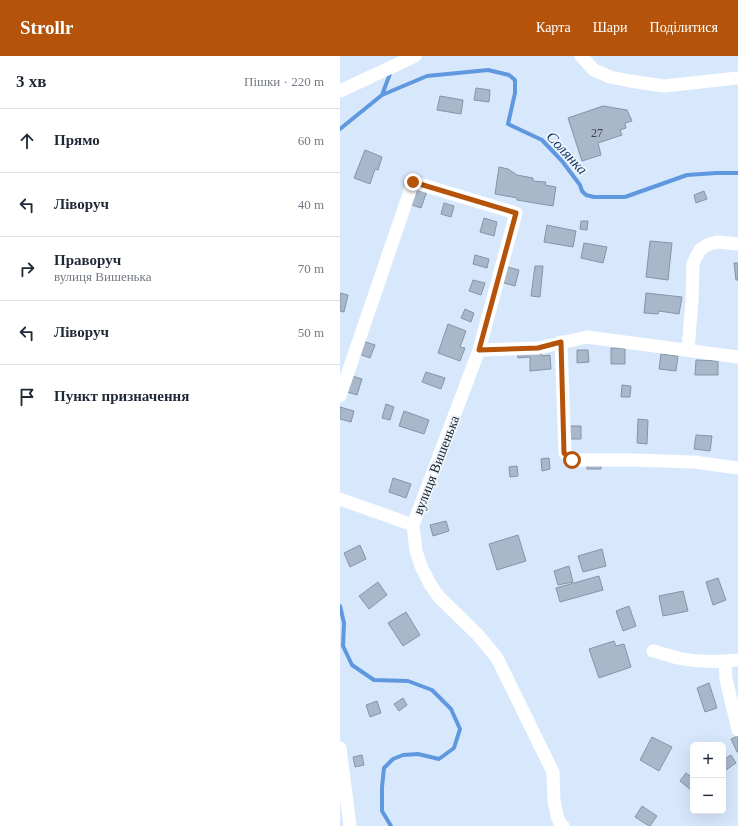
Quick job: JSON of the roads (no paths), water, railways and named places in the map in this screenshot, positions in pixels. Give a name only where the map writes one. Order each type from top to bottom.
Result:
[{"type":"street","points":[[340,91],[415,56]]},
{"type":"street","points":[[581,56],[594,70],[610,77],[664,86],[738,78]]},
{"type":"street","name":"вулиця Вишенька","points":[[340,396],[413,182],[516,213],[479,350],[413,525],[416,551],[421,566],[430,584],[439,597],[478,635],[497,658],[553,772],[554,800],[557,816],[563,826]]},
{"type":"street","points":[[688,350],[693,264],[696,257],[700,250],[707,245],[717,242],[738,244]]},
{"type":"street","points":[[479,350],[538,348],[586,337],[738,357]]},
{"type":"street","points":[[561,342],[564,453],[572,460],[694,462],[738,468]]},
{"type":"street","points":[[340,499],[413,525]]},
{"type":"street","points":[[653,651],[679,658],[732,661],[726,679],[738,730]]},
{"type":"street","points":[[340,748],[350,826]]},
{"type":"waterway","name":"Солянка","points":[[382,95],[427,76],[488,70],[509,75],[515,80],[515,93],[508,124],[542,140],[562,161],[580,185],[582,191],[586,195],[594,197],[625,197],[687,175],[738,173]]},
{"type":"waterway","points":[[340,129],[382,95],[391,71]]},
{"type":"waterway","points":[[340,606],[344,623],[343,646],[352,665],[374,680],[408,681],[432,690],[451,709],[460,729],[454,748],[439,759],[418,754],[403,755],[393,759],[384,768],[382,811],[391,826]]}]
